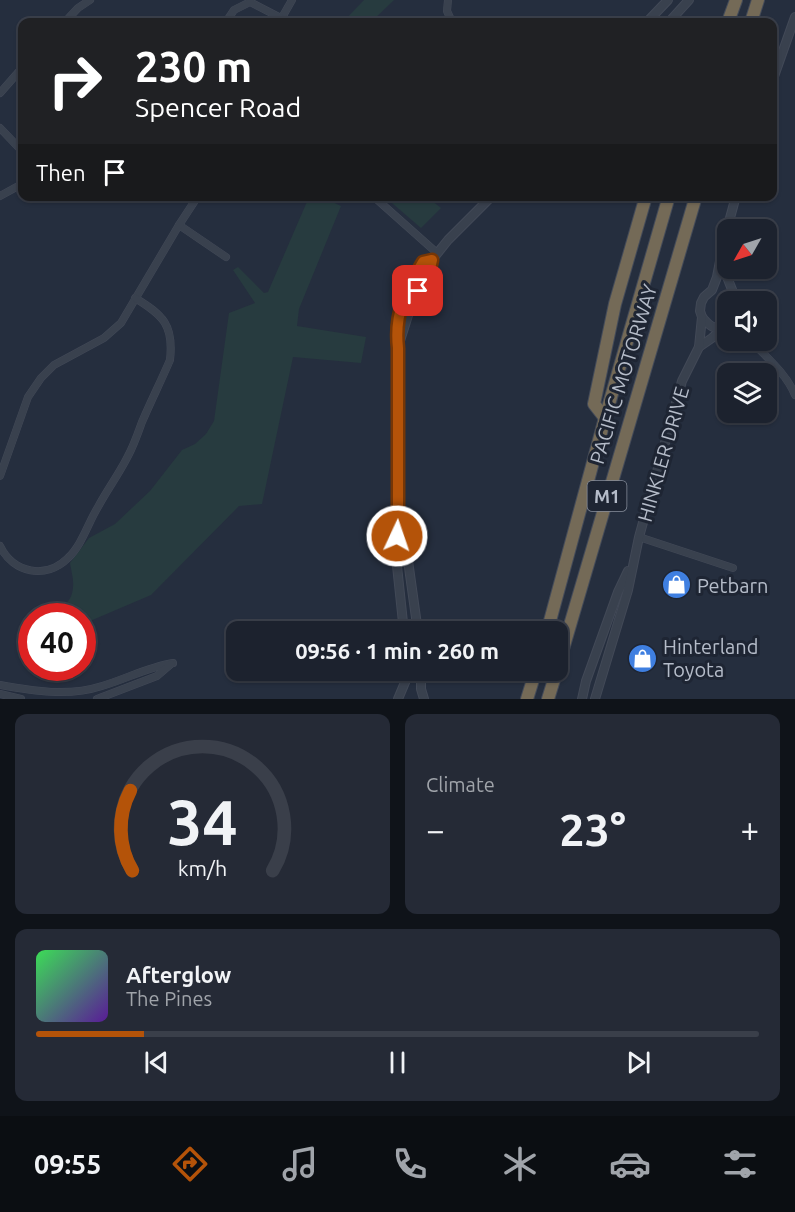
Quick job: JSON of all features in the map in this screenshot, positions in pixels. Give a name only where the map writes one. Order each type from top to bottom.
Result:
[{"type":"highway","points":[[729,18],[736,0]]},
{"type":"highway","points":[[752,18],[758,0]]},
{"type":"highway","points":[[605,418],[594,404],[618,294],[645,201]]},
{"type":"highway","name":"PACIFIC MOTORWAY","points":[[550,621],[668,201]]},
{"type":"highway","name":"PACIFIC MOTORWAY","points":[[568,631],[695,201]]},
{"type":"highway","points":[[527,699],[533,681]]},
{"type":"highway","name":"PACIFIC MOTORWAY","points":[[549,699],[554,681]]},
{"type":"street","points":[[69,18],[90,0]]},
{"type":"street","points":[[281,18],[292,0]]},
{"type":"street","points":[[448,0],[447,11],[450,18]]},
{"type":"street","points":[[651,18],[668,0]]},
{"type":"street","points":[[673,18],[689,0]]},
{"type":"street","points":[[229,18],[234,10],[250,2],[277,18]]},
{"type":"street","points":[[777,68],[795,17]]},
{"type":"street","points":[[0,93],[18,73]]},
{"type":"street","points":[[0,128],[18,147]]},
{"type":"street","points":[[0,196],[18,186]]},
{"type":"street","points":[[0,476],[28,397],[41,378],[54,365],[104,338],[121,323],[195,201]]},
{"type":"street","points":[[378,201],[435,256]]},
{"type":"street","points":[[403,621],[396,547],[398,348],[406,307],[430,269],[435,256],[487,201]]},
{"type":"street","name":"HINKLER DRIVE","points":[[730,219],[735,201]]},
{"type":"street","points":[[179,225],[226,257]]},
{"type":"street","name":"HINKLER DRIVE","points":[[595,699],[628,590],[639,537],[682,381],[699,347],[701,303],[712,290],[717,277]]},
{"type":"street","points":[[712,290],[721,288],[730,291]]},
{"type":"street","points":[[0,546],[3,553],[14,564],[28,571],[44,572],[56,567],[76,549],[129,455],[170,360],[172,346],[170,332],[165,321],[155,310],[135,298]]},
{"type":"street","name":"HINKLER DRIVE","points":[[702,318],[709,326],[717,328]]},
{"type":"street","name":"HINKLER DRIVE","points":[[699,347],[717,334]]},
{"type":"street","points":[[761,351],[778,369],[795,395]]},
{"type":"street","points":[[398,524],[405,539],[417,621]]},
{"type":"street","points":[[639,537],[733,567]]},
{"type":"street","name":"HINKLER DRIVE","points":[[582,699],[586,681],[618,592],[633,562]]},
{"type":"street","points":[[400,595],[413,594]]},
{"type":"street","points":[[0,685],[45,693],[69,692],[101,687],[161,665],[173,663],[157,676],[97,699]]},
{"type":"street","points":[[398,699],[406,681]]},
{"type":"street","points":[[421,681],[424,699]]},
{"type":"street","points":[[0,694],[21,699]]},
{"type":"green space","points":[[364,0],[394,0],[375,18],[347,18]]},
{"type":"green space","points":[[307,201],[330,201],[341,206],[299,309],[297,326],[366,337],[361,363],[293,357],[262,504],[239,506],[151,595],[96,618],[96,603],[66,603],[73,587],[70,563],[89,538],[115,524],[150,491],[182,450],[195,444],[206,434],[214,421],[229,313],[255,303],[233,270],[238,267],[264,293],[268,292]]},
{"type":"green space","points":[[390,201],[432,201],[441,208],[421,228]]},
{"type":"place","name":"Petbarn","points":[[676,585]]},
{"type":"place","name":"Hinterland Toyota","points":[[642,658]]},
{"type":"route","points":[[397,536],[398,348],[396,332],[405,295],[423,262],[432,260],[430,269],[418,291]]}]
